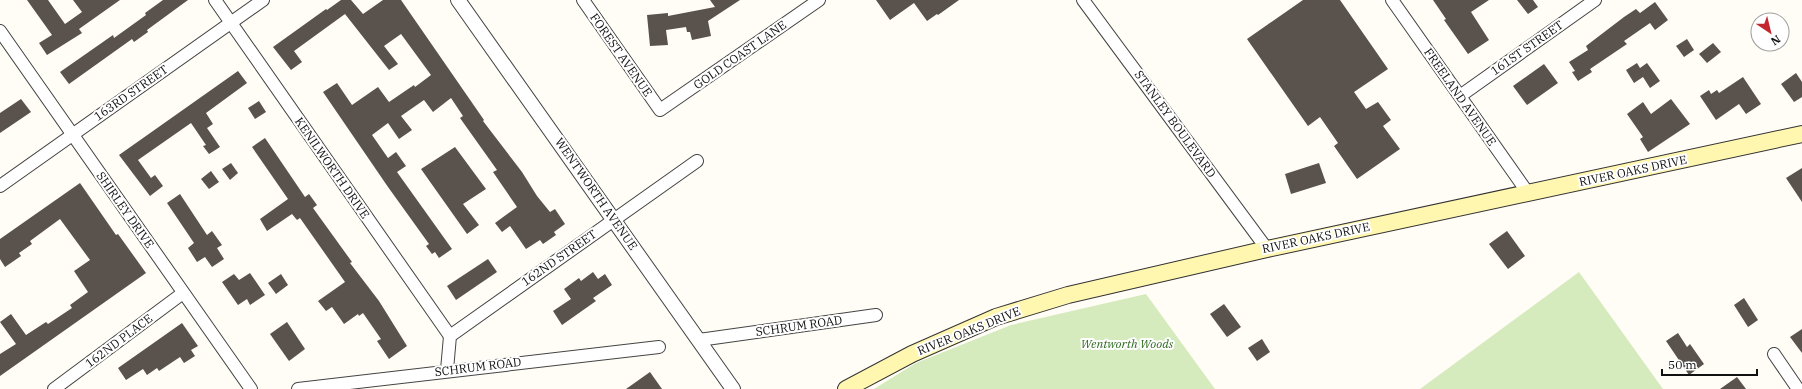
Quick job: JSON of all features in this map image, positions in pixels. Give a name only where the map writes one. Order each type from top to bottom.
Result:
[{"type":"main road","name":"RIVER OAKS DRIVE","points":[[846,389],[912,354],[996,317],[1068,295],[1267,249],[1802,134]]},
{"type":"street","name":"KENILWORTH DRIVE","points":[[215,0],[450,336]]},
{"type":"street","name":"163RD STREET","points":[[0,186],[263,0]]},
{"type":"street","name":"WENTWORTH AVENUE","points":[[458,0],[733,389]]},
{"type":"street","name":"FOREST AVENUE","points":[[583,0],[660,110]]},
{"type":"street","name":"GOLD COAST LANE","points":[[660,110],[819,0]]},
{"type":"street","name":"STANLEY BOULEVARD","points":[[1083,0],[1267,249]]},
{"type":"street","name":"FREELAND AVENUE","points":[[1392,0],[1528,194]]},
{"type":"street","name":"161ST STREET","points":[[1460,96],[1594,0]]},
{"type":"street","name":"SHIRLEY DRIVE","points":[[0,31],[251,389]]},
{"type":"street","name":"162ND STREET","points":[[450,336],[697,160]]},
{"type":"street","name":"162ND PLACE","points":[[54,389],[183,293]]},
{"type":"street","name":"SCHRUM ROAD","points":[[699,340],[876,315]]},
{"type":"street","points":[[447,370],[450,336]]},
{"type":"street","name":"SCHRUM ROAD","points":[[298,389],[447,370],[659,347]]},
{"type":"street","points":[[1774,354],[1798,389]]},
{"type":"green space","points":[[1579,272],[1663,389],[1420,389]]},
{"type":"green space","name":"Wentworth Woods","points":[[1146,294],[1215,389],[874,389],[916,363],[1011,325]]},
{"type":"building","points":[[27,0],[48,0],[65,24],[82,12],[73,0],[120,0],[79,29],[82,33],[47,55],[39,43],[52,35]]},
{"type":"building","points":[[163,0],[188,0],[147,30],[148,32],[134,42],[132,39],[69,84],[60,72],[113,35],[114,38],[146,15],[145,13]]},
{"type":"building","points":[[341,0],[351,0],[363,14],[383,0],[401,0],[484,120],[483,121],[522,172],[537,196],[550,212],[555,209],[565,224],[554,232],[556,235],[543,244],[540,240],[526,249],[510,226],[502,232],[495,223],[517,207],[493,172],[497,170],[460,118],[463,116],[451,98],[433,112],[424,100],[401,116],[412,130],[399,139],[388,123],[372,135],[388,158],[396,152],[406,166],[397,172],[452,249],[439,258],[435,252],[432,254],[426,246],[429,244],[323,92],[337,83],[352,105],[378,87],[389,102],[414,85],[415,87],[431,75],[401,34],[384,46],[398,64],[389,70],[345,14],[294,51],[302,62],[291,70],[273,47]]},
{"type":"building","points":[[710,0],[740,0],[708,21],[711,36],[692,40],[690,32],[687,32],[686,27],[666,30],[668,45],[650,46],[647,15],[668,13],[668,16],[715,7]]},
{"type":"building","points":[[876,0],[959,0],[927,21],[914,3],[890,20]]},
{"type":"building","points":[[1303,0],[1340,0],[1388,69],[1354,92],[1366,109],[1378,102],[1391,120],[1383,126],[1400,149],[1357,179],[1334,146],[1338,143],[1320,117],[1308,126],[1247,39]]},
{"type":"building","points":[[1433,0],[1489,0],[1471,12],[1489,40],[1468,54],[1444,20],[1446,19]]},
{"type":"building","points":[[1517,0],[1533,0],[1538,7],[1528,14]]},
{"type":"building","points":[[1655,2],[1668,20],[1655,30],[1650,23],[1624,41],[1627,44],[1590,69],[1592,72],[1578,81],[1572,72],[1575,71],[1569,62],[1588,50],[1586,46],[1624,17],[1636,9],[1640,13]]},
{"type":"building","points":[[1687,39],[1694,50],[1684,57],[1676,46]]},
{"type":"building","points":[[1713,43],[1721,52],[1707,63],[1699,54]]},
{"type":"building","points":[[1637,63],[1640,68],[1647,63],[1660,81],[1650,88],[1643,77],[1634,83],[1626,70]]},
{"type":"building","points":[[1544,64],[1558,83],[1527,105],[1513,86]]},
{"type":"building","points":[[238,71],[247,83],[206,113],[213,124],[207,128],[220,147],[209,154],[203,146],[206,145],[191,123],[138,160],[151,178],[155,175],[163,186],[150,196],[119,155]]},
{"type":"building","points":[[1796,73],[1802,82],[1802,97],[1794,102],[1781,84]]},
{"type":"building","points":[[1743,77],[1761,104],[1746,114],[1739,104],[1716,120],[1700,96],[1709,90],[1711,94],[1717,90],[1719,93]]},
{"type":"building","points":[[21,99],[31,112],[0,133],[0,113]]},
{"type":"building","points":[[1671,99],[1690,124],[1648,152],[1640,139],[1643,137],[1627,114],[1643,102],[1651,114]]},
{"type":"building","points":[[259,101],[266,112],[255,119],[248,108]]},
{"type":"building","points":[[265,138],[305,197],[309,194],[317,205],[313,208],[352,262],[350,263],[379,301],[407,346],[389,359],[377,341],[381,339],[363,313],[359,316],[358,314],[344,324],[332,307],[326,311],[318,301],[345,282],[300,218],[297,220],[292,214],[267,231],[260,219],[288,199],[252,147]]},
{"type":"building","points":[[455,147],[486,189],[463,204],[479,225],[467,234],[421,169]]},
{"type":"building","points":[[231,163],[238,173],[230,180],[222,169]]},
{"type":"building","points":[[1319,163],[1326,183],[1291,194],[1285,174]]},
{"type":"building","points":[[1802,168],[1802,202],[1786,178]]},
{"type":"building","points":[[211,171],[219,182],[209,189],[201,179]]},
{"type":"building","points":[[80,183],[116,235],[118,234],[146,273],[0,376],[0,354],[16,344],[0,322],[11,314],[26,335],[46,322],[48,324],[72,308],[70,305],[88,292],[74,271],[90,260],[60,219],[30,241],[32,244],[19,253],[21,256],[5,267],[0,259],[0,239]]},
{"type":"building","points":[[180,194],[207,235],[212,231],[222,245],[217,248],[224,259],[212,267],[205,257],[197,262],[188,248],[194,243],[167,203]]},
{"type":"building","points":[[1507,231],[1525,256],[1508,269],[1489,244]]},
{"type":"building","points":[[488,259],[497,272],[456,300],[447,286]]},
{"type":"building","points":[[593,272],[598,279],[605,274],[612,285],[593,298],[596,301],[562,325],[553,311],[571,299],[564,289],[579,278],[581,281]]},
{"type":"building","points":[[250,273],[265,295],[250,305],[247,299],[238,305],[222,282],[234,274],[239,280]]},
{"type":"building","points":[[281,274],[288,285],[276,294],[268,283]]},
{"type":"building","points":[[1744,298],[1758,320],[1748,327],[1734,305]]},
{"type":"building","points":[[1224,304],[1241,327],[1227,337],[1210,314]]},
{"type":"building","points":[[287,322],[305,349],[289,361],[270,334]]},
{"type":"building","points":[[182,323],[198,346],[191,350],[195,356],[184,363],[180,357],[159,371],[157,368],[147,375],[143,369],[126,380],[118,368]]},
{"type":"building","points":[[1802,329],[1802,353],[1790,337]]},
{"type":"building","points":[[1678,333],[1687,347],[1690,344],[1704,364],[1689,375],[1666,341]]},
{"type":"building","points":[[1262,339],[1270,352],[1257,361],[1248,348]]},
{"type":"building","points":[[650,372],[662,389],[626,389]]},
{"type":"building","points":[[1737,377],[1746,389],[1720,389]]}]
